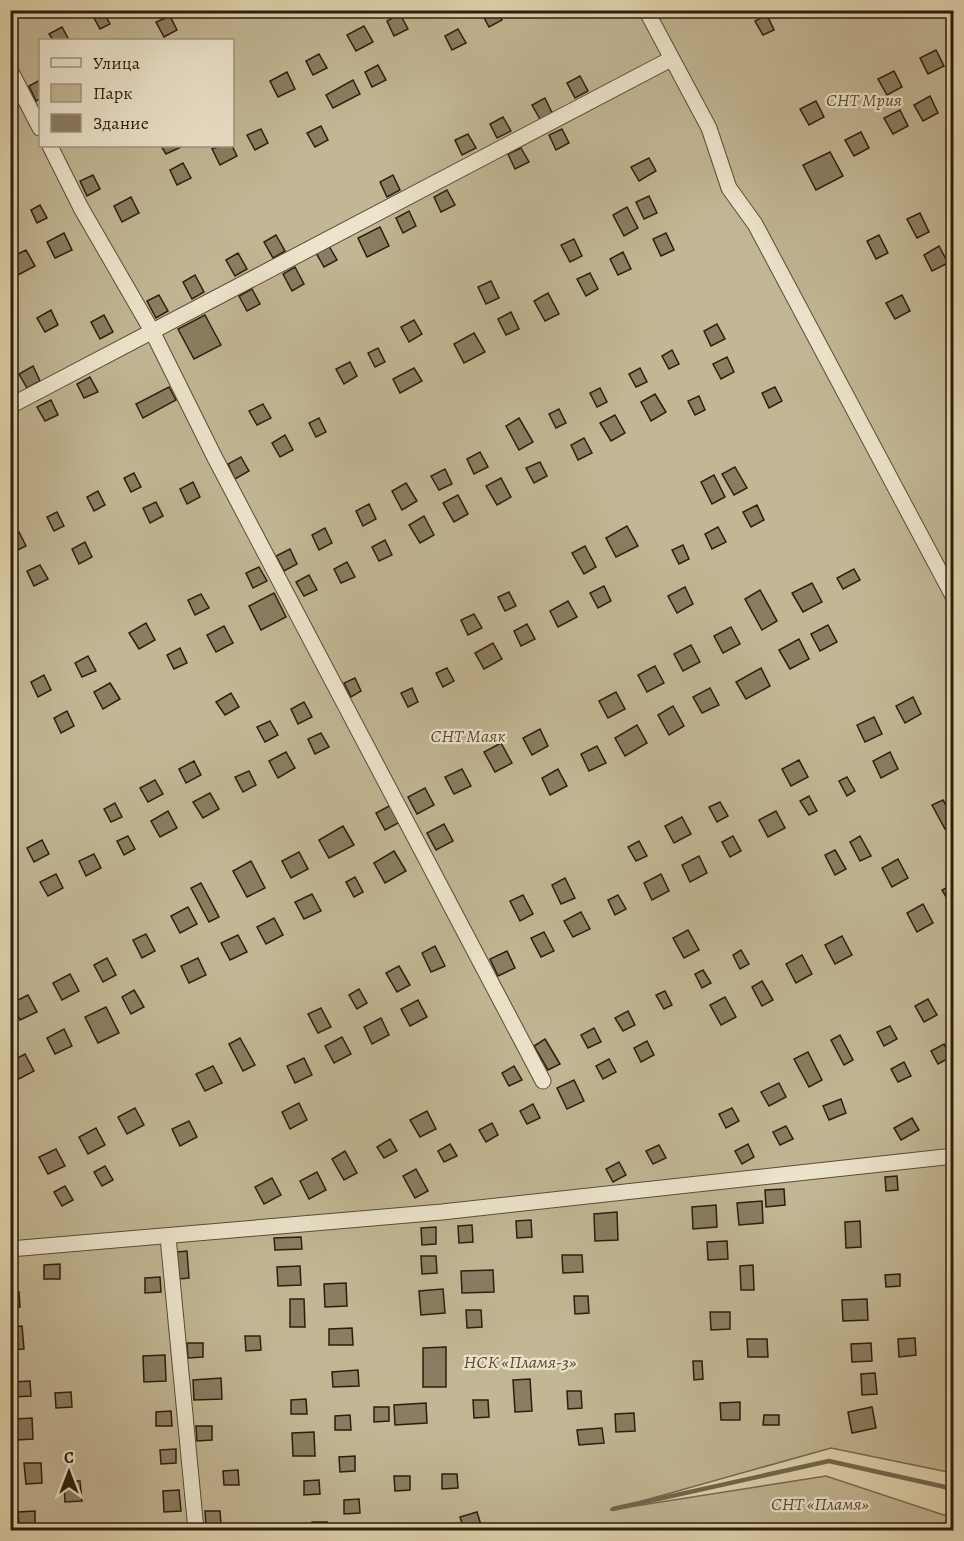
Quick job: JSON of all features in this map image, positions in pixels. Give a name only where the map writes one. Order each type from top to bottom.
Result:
[{"type":"street","points":[[646,10],[670,59],[709,128],[729,188],[755,224],[954,597]]},
{"type":"street","points":[[10,406],[670,59]]},
{"type":"street","points":[[10,70],[39,126]]},
{"type":"street","points":[[50,147],[81,208],[152,331],[215,458],[543,1081]]},
{"type":"street","points":[[10,1249],[168,1237],[535,1202],[954,1156]]},
{"type":"street","points":[[168,1237],[196,1530]]},
{"type":"green space","name":"СНТ Маяк","points":[[10,11],[953,11],[953,1473],[831,1448],[610,1510],[826,1476],[953,1518],[953,1530],[11,1530]]},
{"type":"building","points":[[497,10],[502,20],[489,27],[481,12]]},
{"type":"building","points":[[103,11],[110,24],[100,29],[93,16]]},
{"type":"building","points":[[400,14],[408,29],[394,36],[387,21]]},
{"type":"building","points":[[767,15],[774,30],[763,35],[755,21]]},
{"type":"building","points":[[170,16],[177,30],[164,37],[156,22]]},
{"type":"building","points":[[364,26],[373,42],[356,51],[347,35]]},
{"type":"building","points":[[62,27],[68,39],[52,39],[49,34]]},
{"type":"building","points":[[458,29],[466,43],[452,50],[445,36]]},
{"type":"building","points":[[936,50],[944,66],[928,74],[920,58]]},
{"type":"building","points":[[319,54],[327,68],[313,75],[306,61]]},
{"type":"building","points":[[378,65],[386,80],[372,87],[365,72]]},
{"type":"building","points":[[894,71],[902,87],[887,95],[878,79]]},
{"type":"building","points":[[287,72],[295,89],[278,97],[270,81]]},
{"type":"building","points":[[580,76],[588,91],[575,98],[567,83]]},
{"type":"building","points":[[353,80],[360,94],[333,108],[326,95]]},
{"type":"building","points":[[39,81],[39,100],[36,101],[29,86]]},
{"type":"building","points":[[930,96],[938,113],[923,121],[914,105]]},
{"type":"building","points":[[545,98],[553,115],[541,121],[532,105]]},
{"type":"building","points":[[816,101],[824,117],[809,125],[800,109]]},
{"type":"building","points":[[900,110],[908,126],[893,134],[884,118]]},
{"type":"building","points":[[503,117],[511,131],[497,138],[490,124]]},
{"type":"building","points":[[321,126],[328,140],[315,147],[307,133]]},
{"type":"building","points":[[261,129],[268,143],[255,150],[247,135]]},
{"type":"building","points":[[562,129],[569,143],[556,150],[549,135]]},
{"type":"building","points":[[861,132],[869,148],[854,156],[845,140]]},
{"type":"building","points":[[468,134],[476,148],[462,155],[455,140]]},
{"type":"building","points":[[162,147],[181,147],[166,154]]},
{"type":"building","points":[[232,147],[237,156],[220,165],[212,149]]},
{"type":"building","points":[[521,148],[529,162],[515,169],[508,154]]},
{"type":"building","points":[[830,152],[843,176],[816,190],[803,165]]},
{"type":"building","points":[[649,158],[656,171],[639,181],[631,167]]},
{"type":"building","points":[[183,163],[191,178],[177,185],[170,170]]},
{"type":"building","points":[[93,175],[100,189],[87,196],[80,181]]},
{"type":"building","points":[[393,175],[400,190],[387,197],[380,182]]},
{"type":"building","points":[[447,190],[455,205],[441,212],[434,197]]},
{"type":"building","points":[[649,196],[657,213],[644,219],[636,202]]},
{"type":"building","points":[[131,197],[139,213],[122,222],[114,206]]},
{"type":"building","points":[[40,205],[47,218],[37,223],[31,210]]},
{"type":"building","points":[[627,207],[638,228],[624,236],[613,215]]},
{"type":"building","points":[[409,211],[416,226],[403,233],[396,218]]},
{"type":"building","points":[[920,213],[929,232],[917,238],[907,219]]},
{"type":"building","points":[[380,227],[389,246],[367,257],[358,238]]},
{"type":"building","points":[[64,233],[72,250],[55,258],[47,242]]},
{"type":"building","points":[[666,233],[674,250],[661,256],[653,239]]},
{"type":"building","points":[[276,235],[285,251],[273,258],[264,242]]},
{"type":"building","points":[[879,235],[888,253],[876,259],[867,241]]},
{"type":"building","points":[[574,239],[582,256],[570,262],[561,245]]},
{"type":"building","points":[[329,246],[337,260],[324,267],[316,253]]},
{"type":"building","points":[[939,246],[948,263],[932,271],[924,255]]},
{"type":"building","points":[[26,250],[35,266],[18,275],[10,258]]},
{"type":"building","points":[[623,252],[631,269],[618,275],[610,259]]},
{"type":"building","points":[[238,253],[247,269],[235,276],[226,260]]},
{"type":"building","points":[[295,267],[304,284],[292,291],[283,274]]},
{"type":"building","points":[[590,273],[598,289],[586,296],[577,279]]},
{"type":"building","points":[[195,275],[204,292],[192,299],[183,282]]},
{"type":"building","points":[[491,281],[499,298],[486,304],[478,287]]},
{"type":"building","points":[[252,289],[260,304],[247,311],[239,296]]},
{"type":"building","points":[[548,293],[559,314],[545,321],[534,301]]},
{"type":"building","points":[[159,295],[168,311],[156,318],[147,301]]},
{"type":"building","points":[[902,295],[910,311],[895,319],[886,303]]},
{"type":"building","points":[[51,310],[58,325],[45,332],[37,318]]},
{"type":"building","points":[[511,312],[519,329],[506,335],[498,319]]},
{"type":"building","points":[[104,315],[113,332],[100,339],[91,322]]},
{"type":"building","points":[[205,315],[221,345],[194,359],[178,329]]},
{"type":"building","points":[[414,320],[422,334],[409,342],[401,327]]},
{"type":"building","points":[[717,324],[725,339],[711,346],[704,331]]},
{"type":"building","points":[[474,333],[485,352],[464,363],[454,344]]},
{"type":"building","points":[[378,348],[385,362],[375,367],[368,353]]},
{"type":"building","points":[[672,350],[679,364],[669,369],[662,356]]},
{"type":"building","points":[[727,357],[734,372],[721,379],[713,364]]},
{"type":"building","points":[[350,362],[357,376],[344,384],[336,369]]},
{"type":"building","points":[[33,366],[40,381],[27,388],[19,374]]},
{"type":"building","points":[[414,368],[422,381],[400,393],[393,379]]},
{"type":"building","points":[[640,368],[647,382],[636,387],[629,374]]},
{"type":"building","points":[[90,377],[98,392],[84,398],[77,384]]},
{"type":"building","points":[[169,387],[176,400],[143,418],[136,404]]},
{"type":"building","points":[[775,387],[782,401],[769,408],[762,393]]},
{"type":"building","points":[[600,388],[607,402],[597,407],[590,393]]},
{"type":"building","points":[[655,394],[666,412],[651,421],[641,402]]},
{"type":"building","points":[[699,396],[705,410],[695,415],[688,401]]},
{"type":"building","points":[[51,400],[58,415],[45,421],[37,407]]},
{"type":"building","points":[[263,404],[271,418],[257,425],[249,411]]},
{"type":"building","points":[[559,409],[566,423],[556,428],[549,414]]},
{"type":"building","points":[[615,415],[625,433],[611,441],[600,423]]},
{"type":"building","points":[[319,418],[326,432],[316,437],[309,423]]},
{"type":"building","points":[[519,418],[533,442],[519,450],[506,426]]},
{"type":"building","points":[[285,435],[293,450],[280,457],[272,443]]},
{"type":"building","points":[[584,438],[592,453],[578,460],[571,445]]},
{"type":"building","points":[[480,452],[488,467],[474,474],[467,459]]},
{"type":"building","points":[[241,457],[249,471],[235,479],[228,464]]},
{"type":"building","points":[[540,462],[547,476],[534,483],[526,468]]},
{"type":"building","points":[[735,467],[747,488],[734,495],[722,474]]},
{"type":"building","points":[[445,469],[452,484],[439,490],[431,476]]},
{"type":"building","points":[[134,473],[141,487],[131,492],[124,478]]},
{"type":"building","points":[[714,475],[725,497],[712,504],[701,482]]},
{"type":"building","points":[[501,478],[511,497],[497,505],[486,486]]},
{"type":"building","points":[[193,482],[200,497],[187,504],[180,489]]},
{"type":"building","points":[[406,483],[417,501],[402,510],[392,491]]},
{"type":"building","points":[[98,491],[105,505],[94,511],[87,497]]},
{"type":"building","points":[[458,495],[468,514],[454,522],[443,503]]},
{"type":"building","points":[[156,502],[163,516],[150,523],[143,508]]},
{"type":"building","points":[[369,504],[376,519],[363,526],[356,511]]},
{"type":"building","points":[[757,505],[764,520],[751,527],[743,512]]},
{"type":"building","points":[[57,512],[64,526],[54,531],[47,517]]},
{"type":"building","points":[[424,516],[434,535],[420,543],[409,525]]},
{"type":"building","points":[[627,526],[638,546],[616,557],[606,538]]},
{"type":"building","points":[[718,527],[726,542],[712,549],[705,534]]},
{"type":"building","points":[[325,528],[332,543],[319,550],[312,535]]},
{"type":"building","points":[[19,532],[26,546],[16,551],[10,537]]},
{"type":"building","points":[[385,540],[392,555],[379,561],[372,547]]},
{"type":"building","points":[[85,542],[92,557],[79,564],[72,549]]},
{"type":"building","points":[[683,545],[689,559],[679,564],[672,550]]},
{"type":"building","points":[[585,546],[596,567],[584,574],[572,553]]},
{"type":"building","points":[[290,549],[297,564],[284,571],[276,556]]},
{"type":"building","points":[[347,562],[355,577],[341,583],[334,569]]},
{"type":"building","points":[[40,565],[48,579],[34,586],[27,571]]},
{"type":"building","points":[[259,567],[267,581],[253,588],[246,573]]},
{"type":"building","points":[[854,569],[860,580],[843,589],[837,578]]},
{"type":"building","points":[[309,575],[317,590],[304,596],[296,582]]},
{"type":"building","points":[[812,583],[822,602],[803,612],[792,593]]},
{"type":"building","points":[[604,586],[611,601],[598,608],[590,593]]},
{"type":"building","points":[[685,587],[693,604],[677,613],[668,596]]},
{"type":"building","points":[[760,590],[777,621],[762,630],[745,599]]},
{"type":"building","points":[[509,592],[516,606],[505,611],[498,597]]},
{"type":"building","points":[[274,593],[286,617],[261,630],[249,606]]},
{"type":"building","points":[[201,594],[209,608],[195,615],[188,600]]},
{"type":"building","points":[[568,601],[577,617],[558,627],[550,611]]},
{"type":"building","points":[[474,614],[482,628],[468,635],[461,620]]},
{"type":"building","points":[[146,623],[155,640],[139,649],[129,633]]},
{"type":"building","points":[[527,624],[535,639],[521,646],[514,631]]},
{"type":"building","points":[[828,625],[837,642],[820,651],[811,634]]},
{"type":"building","points":[[224,626],[233,643],[216,652],[207,635]]},
{"type":"building","points":[[731,627],[740,644],[723,653],[714,636]]},
{"type":"building","points":[[799,639],[809,659],[790,669],[779,650]]},
{"type":"building","points":[[493,643],[502,659],[484,669],[475,653]]},
{"type":"building","points":[[691,645],[700,662],[683,671],[674,654]]},
{"type":"building","points":[[180,648],[187,663],[174,669],[167,655]]},
{"type":"building","points":[[88,656],[96,671],[82,677],[75,663]]},
{"type":"building","points":[[655,666],[664,683],[647,692],[638,675]]},
{"type":"building","points":[[447,668],[454,681],[443,687],[436,673]]},
{"type":"building","points":[[761,668],[770,686],[746,699],[736,682]]},
{"type":"building","points":[[44,675],[51,690],[38,697],[31,682]]},
{"type":"building","points":[[355,678],[361,691],[351,697],[344,683]]},
{"type":"building","points":[[110,683],[120,699],[103,709],[94,692]]},
{"type":"building","points":[[412,688],[418,702],[408,707],[401,693]]},
{"type":"building","points":[[710,688],[719,705],[702,713],[693,697]]},
{"type":"building","points":[[616,692],[625,709],[608,718],[599,701]]},
{"type":"building","points":[[231,693],[239,707],[225,715],[216,702]]},
{"type":"building","points":[[913,697],[921,714],[905,723],[896,706]]},
{"type":"building","points":[[304,702],[312,717],[298,724],[291,709]]},
{"type":"building","points":[[673,706],[684,726],[669,735],[658,715]]},
{"type":"building","points":[[67,711],[74,726],[61,733],[54,718]]},
{"type":"building","points":[[874,717],[882,734],[865,742],[857,725]]},
{"type":"building","points":[[270,721],[278,735],[265,742],[257,727]]},
{"type":"building","points":[[637,725],[647,743],[625,756],[615,738]]},
{"type":"building","points":[[540,729],[548,746],[532,755],[523,738]]},
{"type":"building","points":[[321,733],[329,747],[315,754],[308,739]]},
{"type":"building","points":[[501,743],[512,763],[495,772],[484,752]]},
{"type":"building","points":[[597,746],[606,763],[589,771],[581,754]]},
{"type":"building","points":[[286,752],[295,768],[278,778],[269,761]]},
{"type":"building","points":[[890,752],[898,769],[881,778],[873,761]]},
{"type":"building","points":[[799,760],[808,777],[791,786],[782,769]]},
{"type":"building","points":[[194,761],[201,775],[186,783],[179,769]]},
{"type":"building","points":[[462,769],[471,786],[454,794],[445,777]]},
{"type":"building","points":[[558,769],[567,786],[550,795],[542,778]]},
{"type":"building","points":[[249,771],[256,785],[243,792],[235,777]]},
{"type":"building","points":[[847,777],[855,791],[847,796],[839,781]]},
{"type":"building","points":[[155,780],[163,794],[148,802],[140,788]]},
{"type":"building","points":[[425,788],[434,805],[417,814],[408,797]]},
{"type":"building","points":[[210,793],[219,809],[203,818],[193,802]]},
{"type":"building","points":[[809,796],[817,811],[809,815],[800,801]]},
{"type":"building","points":[[943,800],[954,819],[954,824],[945,829],[932,805]]},
{"type":"building","points":[[720,802],[728,816],[717,822],[709,807]]},
{"type":"building","points":[[115,803],[122,817],[111,822],[104,809]]},
{"type":"building","points":[[393,804],[402,821],[385,830],[376,813]]},
{"type":"building","points":[[168,811],[177,828],[160,837],[151,821]]},
{"type":"building","points":[[776,811],[785,828],[768,837],[759,820]]},
{"type":"building","points":[[682,817],[691,834],[674,843],[665,826]]},
{"type":"building","points":[[444,824],[453,841],[436,850],[427,833]]},
{"type":"building","points":[[343,826],[354,845],[329,858],[319,840]]},
{"type":"building","points":[[128,836],[135,849],[124,855],[117,841]]},
{"type":"building","points":[[733,836],[741,851],[730,857],[722,842]]},
{"type":"building","points":[[860,836],[871,856],[860,861],[850,842]]},
{"type":"building","points":[[42,840],[49,854],[34,862],[27,848]]},
{"type":"building","points":[[639,841],[647,856],[636,861],[628,847]]},
{"type":"building","points":[[835,850],[846,869],[835,875],[825,855]]},
{"type":"building","points":[[394,851],[406,871],[385,883],[374,863]]},
{"type":"building","points":[[299,852],[308,869],[291,878],[282,861]]},
{"type":"building","points":[[94,854],[101,868],[86,876],[79,861]]},
{"type":"building","points":[[699,856],[707,873],[690,882],[682,865]]},
{"type":"building","points":[[898,859],[908,878],[892,887],[882,868]]},
{"type":"building","points":[[251,861],[265,888],[247,897],[233,871]]},
{"type":"building","points":[[56,874],[63,888],[48,896],[40,882]]},
{"type":"building","points":[[661,874],[669,891],[652,900],[644,883]]},
{"type":"building","points":[[355,877],[363,892],[354,897],[346,882]]},
{"type":"building","points":[[565,878],[575,898],[561,904],[552,885]]},
{"type":"building","points":[[201,883],[219,917],[209,922],[191,888]]},
{"type":"building","points":[[954,884],[954,906],[952,907],[942,890]]},
{"type":"building","points":[[312,894],[321,911],[304,919],[295,902]]},
{"type":"building","points":[[523,895],[533,914],[520,921],[510,901]]},
{"type":"building","points":[[618,895],[626,909],[615,915],[608,900]]},
{"type":"building","points":[[923,904],[933,923],[917,932],[907,913]]},
{"type":"building","points":[[188,907],[197,924],[180,933],[171,916]]},
{"type":"building","points":[[581,912],[590,929],[573,937],[564,921]]},
{"type":"building","points":[[274,918],[283,935],[266,944],[257,927]]},
{"type":"building","points":[[688,930],[699,950],[684,958],[673,938]]},
{"type":"building","points":[[544,932],[554,951],[541,957],[531,938]]},
{"type":"building","points":[[146,934],[155,951],[142,958],[133,940]]},
{"type":"building","points":[[238,935],[247,952],[230,960],[221,943]]},
{"type":"building","points":[[842,936],[852,955],[835,964],[825,945]]},
{"type":"building","points":[[435,946],[445,966],[431,972],[422,953]]},
{"type":"building","points":[[741,950],[749,964],[740,969],[733,955]]},
{"type":"building","points":[[507,951],[515,968],[498,976],[490,959]]},
{"type":"building","points":[[802,955],[812,974],[796,983],[786,964]]},
{"type":"building","points":[[107,958],[116,975],[103,982],[94,965]]},
{"type":"building","points":[[198,958],[206,975],[189,983],[181,966]]},
{"type":"building","points":[[399,966],[410,985],[397,992],[386,973]]},
{"type":"building","points":[[703,970],[711,983],[702,988],[695,974]]},
{"type":"building","points":[[70,974],[79,991],[62,1000],[53,983]]},
{"type":"building","points":[[762,981],[773,1000],[762,1006],[752,987]]},
{"type":"building","points":[[359,989],[367,1003],[357,1009],[349,995]]},
{"type":"building","points":[[134,990],[144,1007],[131,1014],[122,997]]},
{"type":"building","points":[[665,991],[672,1005],[664,1009],[656,995]]},
{"type":"building","points":[[28,995],[37,1012],[20,1020],[12,1003]]},
{"type":"building","points":[[725,997],[736,1017],[721,1025],[710,1005]]},
{"type":"building","points":[[928,999],[937,1015],[924,1022],[915,1006]]},
{"type":"building","points":[[418,1000],[427,1017],[410,1026],[401,1009]]},
{"type":"building","points":[[106,1007],[119,1033],[98,1043],[85,1017]]},
{"type":"building","points":[[321,1008],[331,1027],[318,1033],[308,1014]]},
{"type":"building","points":[[628,1011],[635,1025],[623,1031],[615,1018]]},
{"type":"building","points":[[381,1018],[389,1035],[372,1044],[364,1027]]},
{"type":"building","points":[[890,1026],[897,1039],[884,1046],[877,1032]]},
{"type":"building","points":[[594,1028],[601,1042],[588,1048],[581,1035]]},
{"type":"building","points":[[64,1029],[72,1046],[55,1054],[47,1038]]},
{"type":"building","points":[[840,1035],[853,1060],[844,1065],[831,1040]]},
{"type":"building","points":[[342,1037],[351,1054],[334,1063],[325,1046]]},
{"type":"building","points":[[240,1038],[255,1065],[243,1071],[229,1044]]},
{"type":"building","points":[[545,1039],[560,1064],[548,1070],[534,1046]]},
{"type":"building","points":[[647,1041],[654,1055],[641,1062],[634,1048]]},
{"type":"building","points":[[944,1044],[951,1057],[938,1064],[931,1051]]},
{"type":"building","points":[[808,1052],[822,1080],[809,1087],[794,1059]]},
{"type":"building","points":[[25,1054],[34,1071],[17,1080],[10,1062]]},
{"type":"building","points":[[304,1058],[312,1075],[295,1083],[287,1066]]},
{"type":"building","points":[[609,1059],[616,1072],[603,1079],[596,1066]]},
{"type":"building","points":[[904,1062],[911,1076],[898,1082],[891,1069]]},
{"type":"building","points":[[213,1066],[222,1083],[205,1091],[196,1074]]},
{"type":"building","points":[[514,1066],[522,1080],[509,1086],[502,1073]]},
{"type":"building","points":[[574,1080],[584,1101],[567,1109],[557,1088]]},
{"type":"building","points":[[779,1083],[786,1097],[769,1106],[761,1092]]},
{"type":"building","points":[[841,1099],[846,1113],[829,1120],[823,1106]]},
{"type":"building","points":[[299,1103],[307,1120],[290,1129],[282,1112]]},
{"type":"building","points":[[533,1104],[540,1118],[527,1124],[520,1111]]},
{"type":"building","points":[[135,1108],[144,1125],[127,1134],[118,1117]]},
{"type":"building","points":[[732,1108],[739,1121],[726,1128],[719,1114]]},
{"type":"building","points":[[427,1111],[436,1129],[420,1137],[410,1120]]},
{"type":"building","points":[[912,1118],[919,1130],[901,1140],[894,1128]]},
{"type":"building","points":[[189,1121],[197,1137],[180,1146],[172,1129]]},
{"type":"building","points":[[492,1123],[498,1135],[486,1142],[479,1130]]},
{"type":"building","points":[[786,1126],[793,1139],[780,1145],[773,1132]]},
{"type":"building","points":[[96,1128],[105,1145],[88,1154],[79,1137]]},
{"type":"building","points":[[390,1139],[397,1151],[384,1158],[377,1147]]},
{"type":"building","points":[[450,1144],[457,1156],[444,1162],[438,1151]]},
{"type":"building","points":[[748,1144],[754,1157],[742,1164],[735,1151]]},
{"type":"building","points":[[659,1145],[666,1158],[653,1164],[646,1151]]},
{"type":"building","points":[[56,1149],[65,1166],[48,1174],[39,1157]]},
{"type":"building","points":[[345,1151],[357,1173],[344,1180],[332,1159]]},
{"type":"building","points":[[619,1162],[626,1175],[613,1182],[606,1169]]},
{"type":"building","points":[[105,1166],[113,1180],[102,1186],[94,1172]]},
{"type":"building","points":[[416,1169],[428,1191],[415,1198],[403,1176]]},
{"type":"building","points":[[317,1172],[326,1190],[309,1199],[300,1181]]},
{"type":"building","points":[[897,1176],[898,1190],[886,1191],[885,1177]]},
{"type":"building","points":[[272,1178],[281,1195],[264,1204],[255,1187]]},
{"type":"building","points":[[65,1186],[73,1200],[62,1206],[54,1192]]},
{"type":"building","points":[[784,1189],[785,1205],[766,1207],[765,1190]]},
{"type":"building","points":[[762,1201],[763,1223],[739,1225],[737,1203]]},
{"type":"building","points":[[716,1205],[717,1227],[693,1229],[692,1207]]},
{"type":"building","points":[[617,1212],[618,1240],[595,1241],[594,1214]]},
{"type":"building","points":[[531,1220],[532,1237],[517,1238],[516,1221]]},
{"type":"building","points":[[860,1221],[861,1247],[846,1248],[845,1222]]},
{"type":"building","points":[[10,1222],[18,1236],[10,1240]]},
{"type":"building","points":[[472,1225],[473,1242],[459,1243],[458,1226]]},
{"type":"building","points":[[947,1226],[954,1226],[954,1250],[948,1250]]},
{"type":"building","points":[[436,1227],[436,1244],[422,1245],[421,1228]]},
{"type":"building","points":[[301,1237],[302,1249],[275,1250],[274,1238]]},
{"type":"building","points":[[727,1241],[728,1259],[708,1260],[707,1242]]},
{"type":"building","points":[[187,1251],[189,1278],[179,1279],[177,1252]]},
{"type":"building","points":[[562,1255],[582,1255],[583,1272],[563,1273]]},
{"type":"building","points":[[421,1256],[436,1256],[437,1273],[422,1274]]},
{"type":"building","points":[[60,1264],[60,1279],[44,1279],[44,1265]]},
{"type":"building","points":[[753,1265],[754,1290],[741,1290],[740,1266]]},
{"type":"building","points":[[300,1266],[301,1285],[278,1286],[277,1267]]},
{"type":"building","points":[[493,1270],[494,1292],[462,1293],[461,1271]]},
{"type":"building","points":[[900,1274],[900,1286],[886,1287],[885,1275]]},
{"type":"building","points":[[160,1277],[161,1292],[145,1293],[145,1278]]},
{"type":"building","points":[[346,1283],[347,1306],[325,1307],[324,1284]]},
{"type":"building","points":[[443,1289],[445,1313],[421,1315],[419,1291]]},
{"type":"building","points":[[19,1292],[20,1307],[10,1308],[10,1293]]},
{"type":"building","points":[[574,1296],[588,1296],[589,1313],[575,1314]]},
{"type":"building","points":[[290,1299],[304,1299],[305,1327],[290,1327]]},
{"type":"building","points":[[867,1299],[868,1320],[843,1321],[842,1300]]},
{"type":"building","points":[[466,1310],[481,1310],[482,1327],[467,1328]]},
{"type":"building","points":[[710,1312],[730,1312],[730,1329],[711,1330]]},
{"type":"building","points":[[22,1326],[24,1349],[10,1350],[10,1327]]},
{"type":"building","points":[[352,1328],[353,1345],[329,1345],[329,1329]]},
{"type":"building","points":[[245,1336],[260,1336],[261,1350],[246,1351]]},
{"type":"building","points":[[915,1338],[916,1355],[899,1357],[898,1339]]},
{"type":"building","points":[[747,1339],[767,1339],[768,1357],[748,1357]]},
{"type":"building","points":[[187,1343],[203,1343],[203,1357],[188,1358]]},
{"type":"building","points":[[871,1343],[872,1361],[852,1362],[851,1344]]},
{"type":"building","points":[[446,1347],[446,1387],[423,1387],[423,1348]]},
{"type":"building","points":[[165,1355],[166,1381],[144,1382],[143,1356]]},
{"type":"building","points":[[693,1361],[702,1361],[703,1379],[694,1380]]},
{"type":"building","points":[[358,1370],[359,1386],[333,1387],[332,1372]]},
{"type":"building","points":[[875,1373],[877,1394],[862,1395],[861,1374]]},
{"type":"building","points":[[221,1378],[222,1399],[194,1400],[193,1380]]},
{"type":"building","points":[[530,1379],[532,1411],[515,1412],[513,1380]]},
{"type":"building","points":[[30,1381],[31,1396],[14,1397],[14,1382]]},
{"type":"building","points":[[567,1391],[581,1391],[582,1408],[568,1409]]},
{"type":"building","points":[[71,1392],[72,1407],[56,1408],[55,1393]]},
{"type":"building","points":[[306,1399],[307,1414],[291,1414],[291,1400]]},
{"type":"building","points":[[473,1400],[488,1400],[489,1417],[474,1418]]},
{"type":"building","points":[[740,1402],[740,1420],[721,1420],[720,1403]]},
{"type":"building","points":[[426,1403],[427,1423],[395,1425],[394,1405]]},
{"type":"building","points":[[374,1407],[389,1407],[389,1421],[374,1422]]},
{"type":"building","points":[[872,1407],[876,1428],[852,1433],[848,1412]]},
{"type":"building","points":[[171,1411],[172,1426],[156,1426],[156,1412]]},
{"type":"building","points":[[634,1413],[635,1431],[616,1432],[615,1414]]},
{"type":"building","points":[[350,1415],[351,1430],[335,1430],[335,1416]]},
{"type":"building","points":[[764,1415],[779,1415],[779,1425],[763,1425]]},
{"type":"building","points":[[32,1418],[33,1439],[17,1440],[16,1419]]},
{"type":"building","points":[[196,1426],[212,1426],[212,1440],[197,1441]]},
{"type":"building","points":[[602,1428],[604,1443],[579,1445],[577,1430]]},
{"type":"building","points":[[314,1432],[315,1456],[293,1456],[292,1433]]},
{"type":"building","points":[[176,1449],[176,1463],[161,1464],[160,1450]]},
{"type":"building","points":[[355,1456],[355,1471],[340,1472],[339,1457]]},
{"type":"building","points":[[24,1463],[41,1463],[42,1483],[26,1484]]},
{"type":"building","points":[[238,1470],[239,1485],[224,1485],[223,1471]]},
{"type":"building","points":[[442,1474],[457,1474],[458,1488],[442,1489]]},
{"type":"building","points":[[394,1476],[410,1476],[410,1490],[395,1491]]},
{"type":"building","points":[[319,1480],[320,1494],[304,1495],[304,1481]]},
{"type":"building","points":[[64,1481],[80,1481],[82,1501],[65,1502]]},
{"type":"building","points":[[179,1490],[181,1511],[164,1512],[163,1491]]},
{"type":"building","points":[[359,1499],[360,1513],[344,1514],[344,1500]]},
{"type":"building","points":[[35,1511],[35,1526],[19,1527],[18,1512]]},
{"type":"building","points":[[205,1511],[220,1511],[221,1525],[206,1526]]},
{"type":"building","points":[[477,1512],[481,1525],[464,1530],[460,1517]]},
{"type":"building","points":[[312,1522],[327,1522],[327,1530],[312,1530]]},
{"type":"waterway","points":[[613,1509],[829,1461],[954,1489]]},
{"type":"park label","name":"СНТ Мрия","points":[[864,100]]},
{"type":"park label","name":"НСК «Пламя-3»","points":[[520,1362]]},
{"type":"park label","name":"СНТ «Пламя»","points":[[820,1504]]}]
